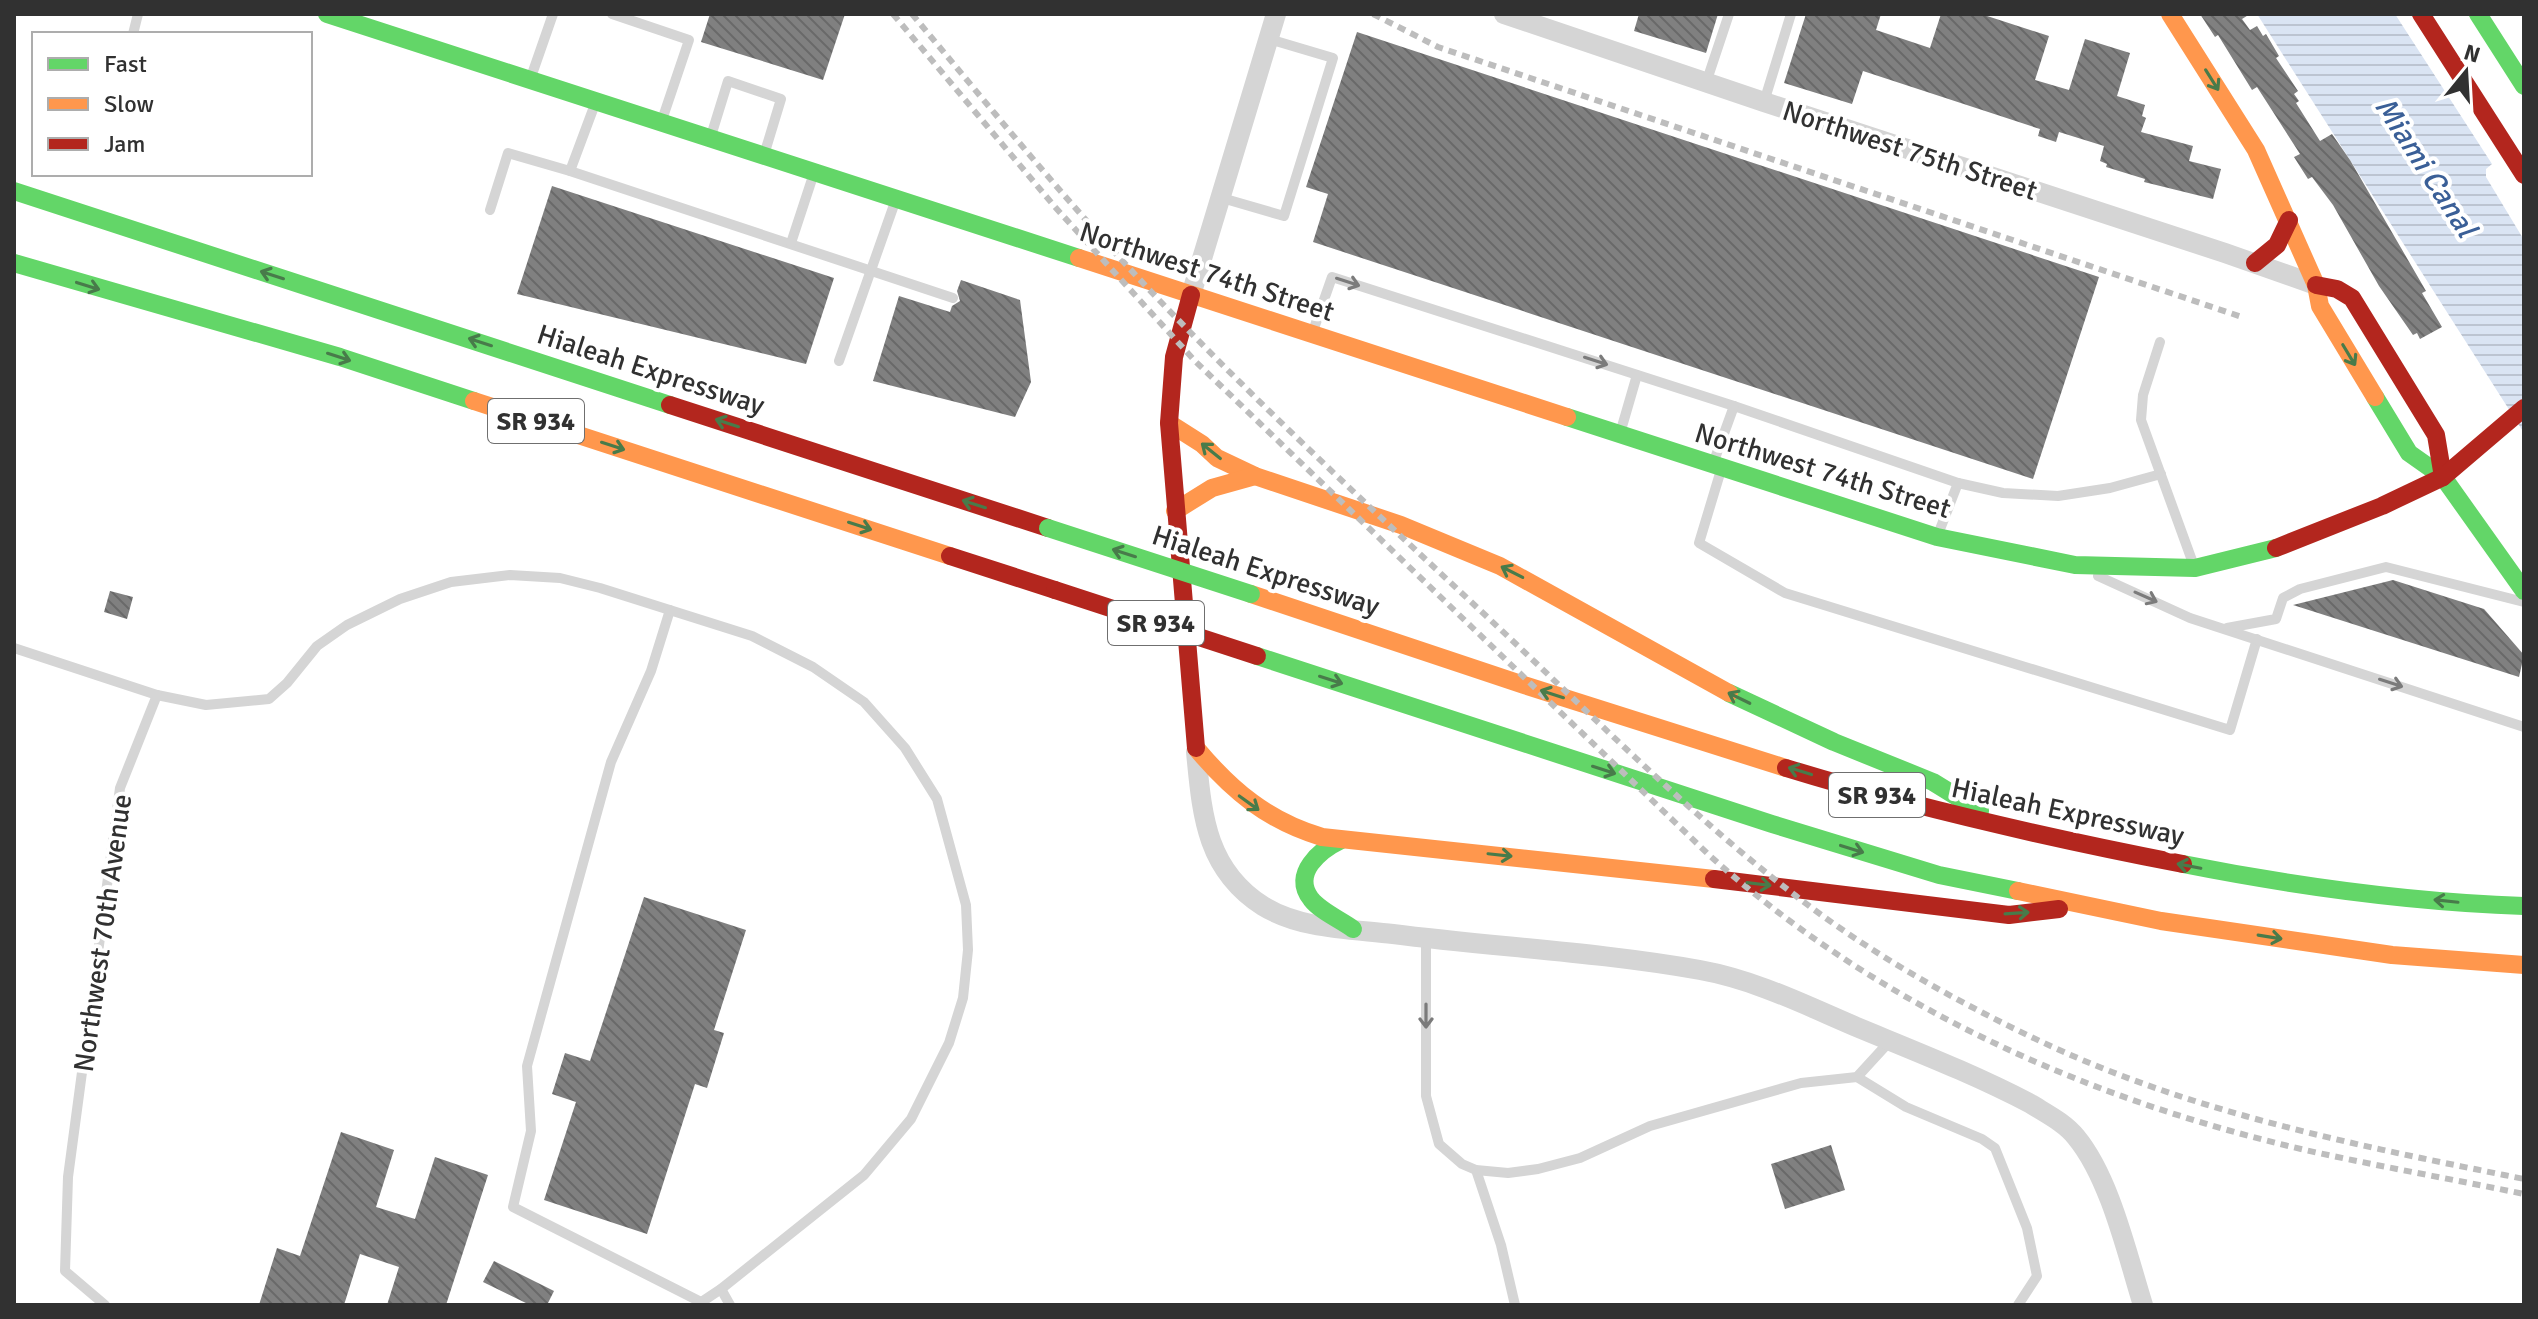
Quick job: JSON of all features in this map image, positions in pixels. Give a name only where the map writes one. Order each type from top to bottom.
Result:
[{"type":"main road","name":"Northwest 74th Street","points":[[327,14],[1937,537],[2075,565],[2195,568],[2286,546],[2443,477],[2524,408]]},
{"type":"main road","points":[[2170,14],[2256,150],[2316,285],[2320,306],[2409,453],[2443,477],[2524,591]]},
{"type":"main road","points":[[2421,14],[2524,175]]},
{"type":"main road","points":[[2478,14],[2522,80]]},
{"type":"main road","name":"Hialeah Expressway","points":[[14,191],[1620,717],[1895,800],[2126,855],[2265,881],[2482,905],[2524,906]]},
{"type":"main road","points":[[2255,263],[2282,241],[2289,220]]},
{"type":"main road","name":"SR 934","points":[[14,263],[340,357],[1939,875],[2161,921],[2392,955],[2524,965]]},
{"type":"main road","points":[[2316,285],[2337,289],[2352,298],[2436,435],[2443,477]]},
{"type":"main road","points":[[1191,295],[1174,357],[1169,423],[1196,748],[1226,785],[1263,813],[1303,832],[1341,840],[1686,876],[2009,915],[2085,906]]},
{"type":"main road","points":[[1169,423],[1202,444],[1217,458],[1255,476],[1310,492],[1429,535],[1500,566],[1719,688],[1822,737],[1933,782],[2010,829]]},
{"type":"main road","points":[[1175,511],[1214,485],[1255,476]]},
{"type":"main road","points":[[1341,840],[1327,846],[1313,858],[1304,882],[1311,899],[1353,929]]},
{"type":"street","points":[[1191,295],[1276,14]]},
{"type":"street","name":"Northwest 75th Street","points":[[1504,14],[2316,285]]},
{"type":"street","points":[[1196,748],[1205,826],[1219,861],[1238,885],[1278,913],[1308,922],[1353,929],[1721,974],[1779,993],[2031,1104],[2057,1120],[2076,1137],[2104,1186],[2143,1305]]},
{"type":"lane","points":[[530,82],[553,14]]},
{"type":"lane","points":[[612,14],[689,40],[661,123]]},
{"type":"lane","points":[[1706,83],[1729,14]]},
{"type":"lane","points":[[1764,102],[1791,14]]},
{"type":"lane","points":[[1222,198],[1284,216],[1333,58],[1269,39]]},
{"type":"lane","points":[[710,139],[728,81],[768,94],[781,99],[764,157]]},
{"type":"lane","points":[[570,171],[595,102]]},
{"type":"lane","points":[[490,210],[508,153],[872,269],[953,298]]},
{"type":"lane","points":[[791,243],[814,173]]},
{"type":"lane","points":[[839,361],[896,200]]},
{"type":"lane","points":[[1312,335],[1332,277],[1734,406],[1958,483],[2003,493],[2058,496],[2110,488],[2161,474]]},
{"type":"lane","points":[[2160,342],[2143,395],[2141,420],[2195,568]]},
{"type":"lane","points":[[1619,435],[1637,375]]},
{"type":"lane","points":[[1734,406],[1699,543],[1785,593],[2230,730],[2257,639]]},
{"type":"lane","points":[[1937,537],[1958,483]]},
{"type":"lane","name":"Northwest 74th Street","points":[[2075,565],[2190,618],[2524,727]]},
{"type":"lane","points":[[2225,629],[2276,619],[2283,598],[2300,589],[2386,567],[2524,602]]},
{"type":"lane","points":[[14,648],[157,695],[206,705],[269,699],[287,683],[317,646],[347,625],[400,599],[451,582],[510,575],[560,578],[600,588],[670,610],[752,636],[813,667],[864,702],[905,748],[937,799],[966,905],[968,950],[963,998],[949,1043],[911,1119],[864,1175],[699,1304],[513,1207],[531,1131],[527,1066],[611,762],[651,671],[670,610]]},
{"type":"lane","name":"Northwest 70th Avenue","points":[[105,1305],[65,1271],[68,1177],[120,788],[157,695]]},
{"type":"lane","points":[[1426,938],[1426,1096],[1439,1144],[1462,1164],[1476,1170],[1508,1173],[1538,1169],[1580,1158],[1665,1122],[1801,1083],[1857,1077],[1906,1107],[1982,1139],[1995,1148],[2027,1228],[2037,1276],[2018,1305]]},
{"type":"lane","points":[[1857,1077],[1890,1041]]},
{"type":"lane","points":[[1476,1170],[1501,1245],[1515,1305]]},
{"type":"lane","points":[[721,1289],[730,1305]]},
{"type":"water","name":"Miami Canal","points":[[2257,14],[2395,14],[2492,164],[2486,169],[2486,177],[2524,240],[2524,433]]},
{"type":"building","points":[[710,14],[845,14],[823,80],[701,42]]},
{"type":"building","points":[[1639,14],[1718,14],[1706,53],[1634,31]]},
{"type":"building","points":[[1806,14],[1881,14],[1876,30],[1930,48],[1941,14],[1981,14],[2049,36],[2035,80],[2069,90],[2085,39],[2130,53],[2117,96],[2145,105],[2142,116],[2146,118],[2141,132],[2193,146],[2189,161],[2221,169],[2213,199],[2144,182],[2145,179],[2106,167],[2107,164],[2100,161],[2104,146],[2059,132],[2056,142],[2038,136],[2040,129],[1863,71],[1852,104],[1784,83]]},
{"type":"building","points":[[2200,14],[2250,14],[2242,19],[2250,30],[2257,26],[2263,36],[2266,34],[2279,56],[2276,58],[2298,91],[2294,94],[2299,101],[2296,103],[2320,141],[2332,134],[2350,160],[2426,291],[2422,293],[2442,327],[2420,339],[2417,333],[2413,335],[2379,286],[2333,205],[2312,177],[2308,179],[2294,157],[2300,154],[2257,87],[2252,90],[2218,35],[2215,37]]},
{"type":"building","points":[[1357,32],[2099,277],[2033,479],[1313,242],[1328,194],[1306,187]]},
{"type":"building","points":[[552,186],[834,278],[806,364],[517,294]]},
{"type":"building","points":[[961,280],[1020,300],[1031,382],[1015,417],[873,381],[899,296],[950,312],[952,306],[960,301],[957,291]]},
{"type":"building","points":[[2393,580],[2484,609],[2524,655],[2519,677],[2293,605]]},
{"type":"building","points":[[110,591],[133,597],[127,619],[104,612]]},
{"type":"building","points":[[644,897],[746,930],[714,1030],[724,1033],[707,1088],[695,1084],[647,1234],[544,1200],[576,1102],[552,1094],[565,1053],[590,1061]]},
{"type":"building","points":[[341,1132],[394,1150],[376,1207],[415,1219],[435,1157],[488,1175],[446,1305],[387,1305],[399,1267],[360,1254],[344,1305],[259,1305],[277,1248],[300,1256]]},
{"type":"building","points":[[1831,1145],[1845,1190],[1785,1209],[1771,1164]]},
{"type":"building","points":[[494,1261],[554,1291],[547,1305],[530,1305],[483,1282]]},
{"type":"railway","points":[[893,14],[1055,207],[1195,361],[1709,855],[1774,909],[1842,958],[1914,1001],[1988,1040],[2064,1074],[2143,1104],[2223,1129],[2332,1156],[2524,1194]]},
{"type":"railway","points":[[912,14],[1096,231],[1243,385],[1681,800],[1757,865],[1825,917],[1947,994],[2042,1042],[2100,1067],[2159,1089],[2279,1125],[2524,1179]]},
{"type":"railway","points":[[1373,14],[1438,47],[2242,317]]},
{"type":"traffic: fast","points":[[327,14],[1079,258]]},
{"type":"traffic: fast","points":[[2478,14],[2524,86]]},
{"type":"traffic: fast","points":[[14,191],[670,405]]},
{"type":"traffic: fast","points":[[14,263],[340,357],[474,401]]},
{"type":"traffic: fast","points":[[2375,397],[2409,453],[2443,477],[2524,591]]},
{"type":"traffic: fast","points":[[1567,417],[1937,537],[2075,565],[2195,568],[2276,548]]},
{"type":"traffic: fast","points":[[1048,528],[1251,594]]},
{"type":"traffic: fast","points":[[1257,656],[1772,824],[1939,875],[2018,891]]},
{"type":"traffic: fast","points":[[1729,693],[1834,742],[1933,782],[1980,811]]},
{"type":"traffic: fast","points":[[1341,840],[1317,856],[1304,881],[1315,903],[1353,929]]},
{"type":"traffic: fast","points":[[2183,864],[2352,892],[2524,906]]},
{"type":"traffic: slow","points":[[2170,14],[2256,150],[2316,285],[2320,306],[2375,397]]},
{"type":"traffic: slow","points":[[1079,258],[1567,417]]},
{"type":"traffic: slow","points":[[474,401],[950,556]]},
{"type":"traffic: slow","points":[[1169,423],[1202,444],[1217,458],[1255,476],[1401,525],[1500,566],[1729,693]]},
{"type":"traffic: slow","points":[[1175,511],[1212,488],[1255,476]]},
{"type":"traffic: slow","points":[[1251,594],[1786,768]]},
{"type":"traffic: slow","points":[[1196,748],[1223,778],[1252,803],[1285,822],[1322,837],[1714,879]]},
{"type":"traffic: slow","points":[[2018,891],[2161,921],[2392,955],[2524,965]]},
{"type":"traffic: jam","points":[[2421,14],[2524,175]]},
{"type":"traffic: jam","points":[[2255,263],[2277,245],[2289,220]]},
{"type":"traffic: jam","points":[[2316,285],[2337,289],[2352,298],[2436,435],[2443,477]]},
{"type":"traffic: jam","points":[[1191,295],[1174,357],[1169,423],[1196,748]]},
{"type":"traffic: jam","points":[[670,405],[1048,528]]},
{"type":"traffic: jam","points":[[2276,548],[2382,506],[2443,477],[2524,408]]},
{"type":"traffic: jam","points":[[950,556],[1055,590]]},
{"type":"traffic: jam","points":[[1055,590],[1257,656]]},
{"type":"traffic: jam","points":[[1786,768],[1983,821],[2183,864]]},
{"type":"traffic: jam","points":[[1714,879],[2009,915],[2059,909]]}]
